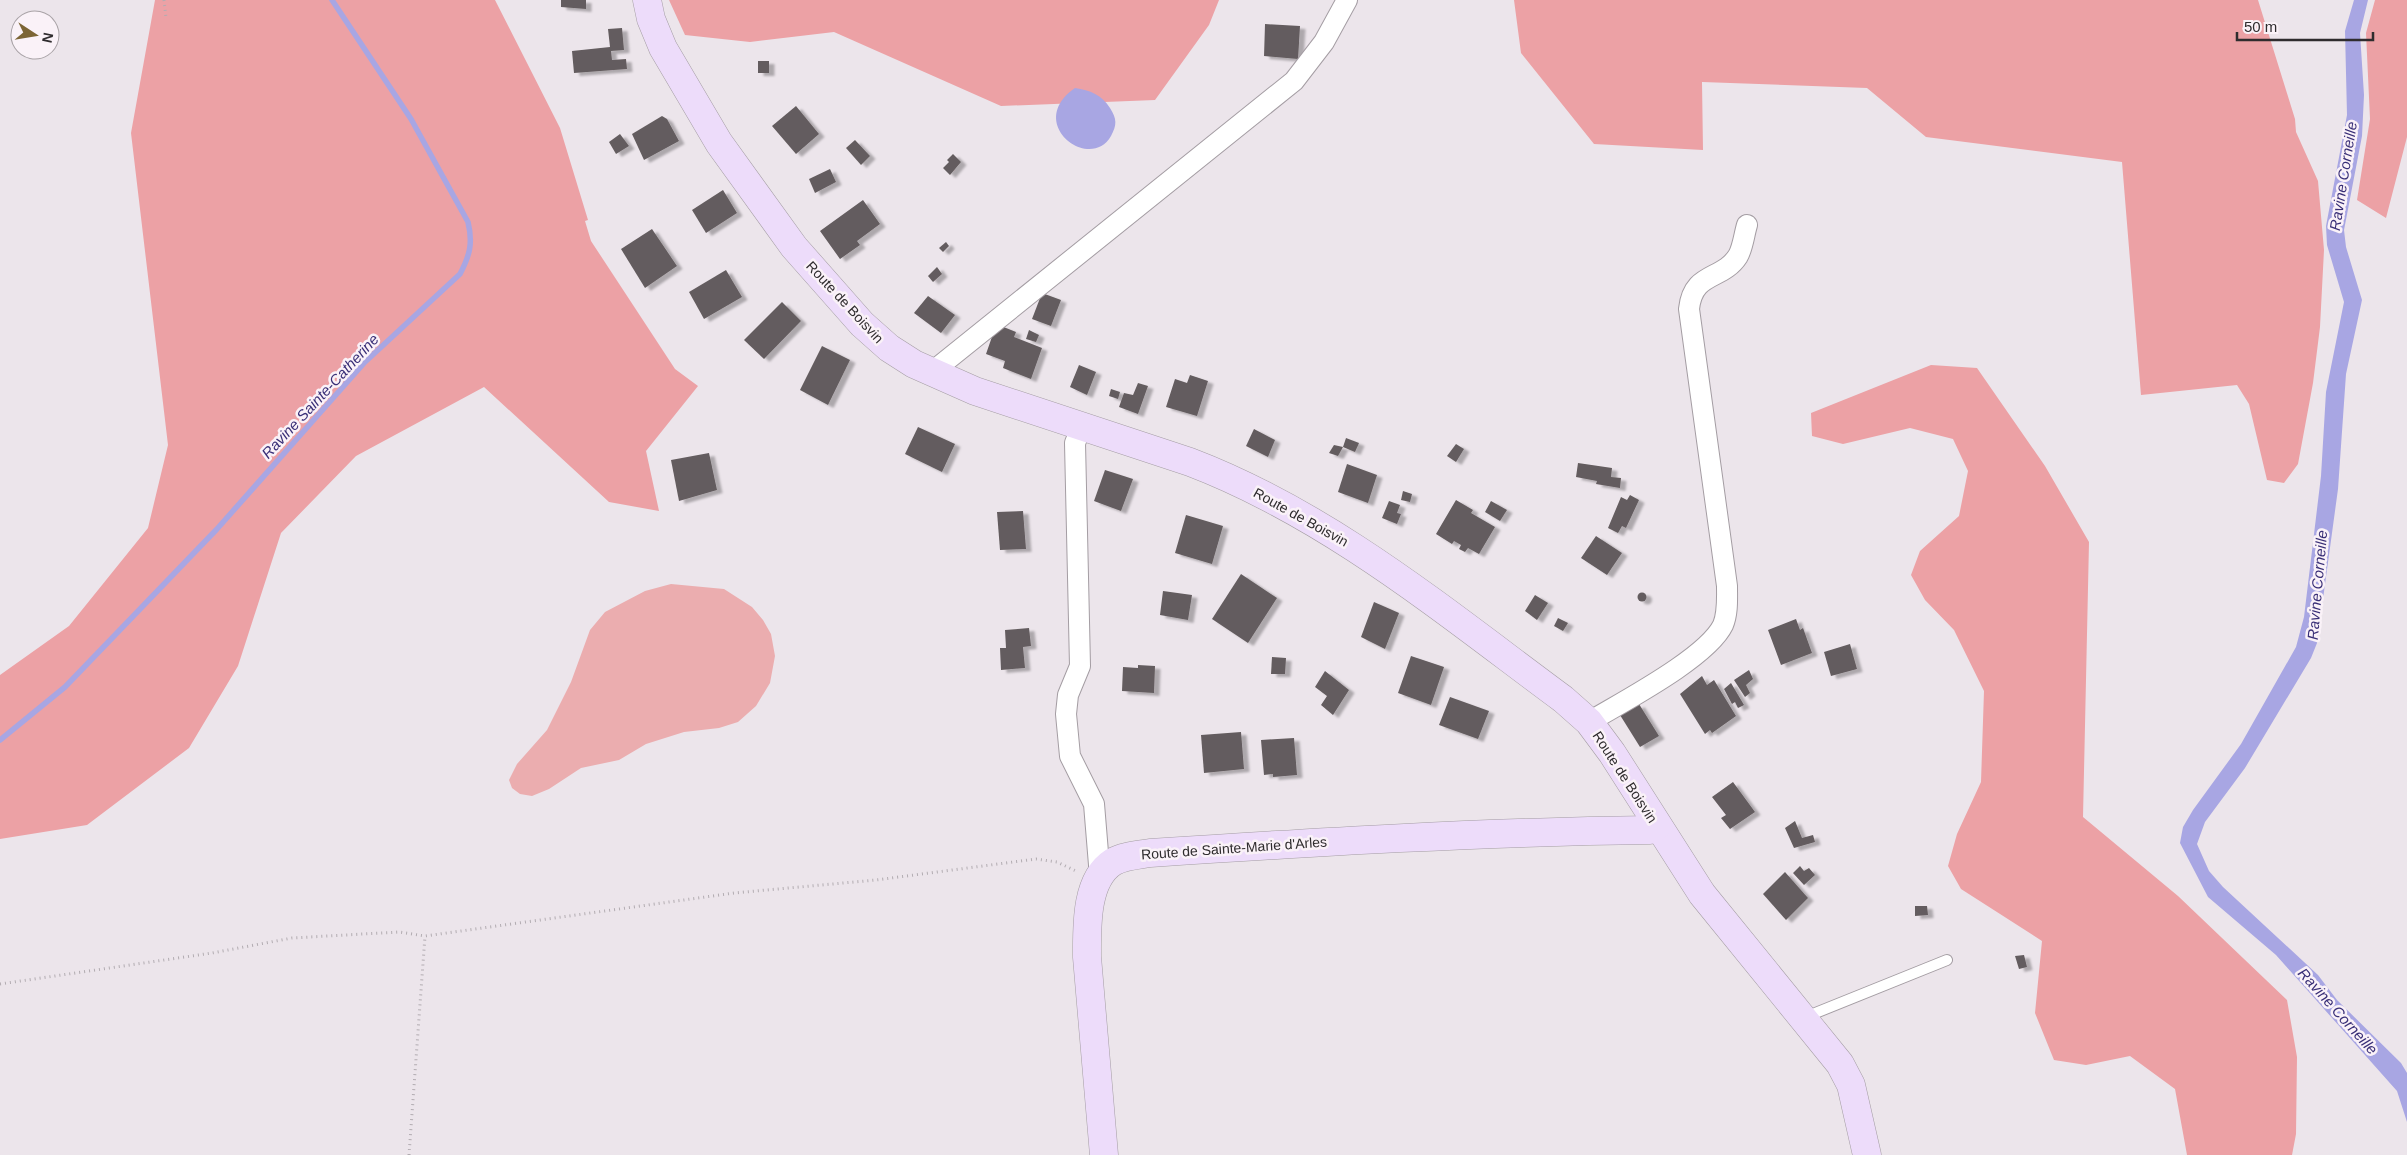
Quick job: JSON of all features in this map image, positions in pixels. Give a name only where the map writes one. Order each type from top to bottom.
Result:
[{"type":"main road","name":"Route de Boisvin","points":[[647,0],[651,19],[663,48],[719,142],[794,247],[862,324],[889,348],[932,372],[974,391],[1221,474],[1311,521],[1363,553],[1563,699],[1589,722],[1612,753],[1702,894],[1840,1064],[1851,1085],[1867,1155]]},
{"type":"main road","name":"Route de Sainte-Marie d'Arles","points":[[1104,1155],[1087,957],[1090,899],[1100,877],[1112,862],[1129,856],[1150,853],[1313,842],[1650,830],[1657,826]]},
{"type":"street","points":[[932,372],[1294,81],[1324,42],[1347,0]]},
{"type":"street","points":[[1589,722],[1694,657],[1711,641],[1722,625],[1727,611],[1727,586],[1689,309],[1692,291],[1737,257],[1747,225]]},
{"type":"street","points":[[1081,428],[1075,443],[1080,666],[1068,695],[1066,714],[1070,756],[1094,804],[1100,877]]},
{"type":"lane","points":[[1802,1018],[1947,960]]},
{"type":"path","points":[[164,0],[166,18]]},
{"type":"path","points":[[0,984],[212,953],[292,938],[399,932],[425,936],[714,895],[876,880],[1036,859],[1057,862],[1081,874],[1100,877]]},
{"type":"path","points":[[409,1155],[425,936]]},
{"type":"shaded area","points":[[155,0],[495,0],[560,128],[588,220],[585,221],[591,241],[675,369],[698,386],[646,451],[659,511],[609,502],[484,387],[356,456],[281,533],[238,666],[189,748],[87,825],[0,839],[0,675],[69,626],[148,528],[168,445],[131,133]]},
{"type":"shaded area","points":[[669,0],[1219,0],[1209,25],[1155,100],[1001,106],[834,32],[750,42],[685,35]]},
{"type":"shaded area","points":[[1514,0],[2258,0],[2295,119],[2296,132],[2318,181],[2324,250],[2320,327],[2313,383],[2298,464],[2284,483],[2267,480],[2249,404],[2237,385],[2141,395],[2122,162],[1926,137],[1867,88],[1702,82],[1703,150],[1594,144],[1521,53]]},
{"type":"shaded area","points":[[2375,0],[2407,0],[2407,137],[2386,218],[2357,200],[2370,119],[2366,33]]},
{"type":"shaded area","points":[[1931,365],[1977,368],[2045,466],[2089,542],[2083,817],[2178,896],[2287,1000],[2297,1057],[2296,1134],[2292,1155],[2187,1155],[2175,1089],[2130,1056],[2086,1065],[2054,1060],[2035,1013],[2042,941],[1961,889],[1948,866],[1957,834],[1981,782],[1984,691],[1954,630],[1925,600],[1911,575],[1920,551],[1959,516],[1968,471],[1953,439],[1910,428],[1843,444],[1812,436],[1811,413]]},
{"type":"shaded area","points":[[671,584],[724,589],[752,607],[763,620],[771,634],[775,656],[770,683],[756,706],[738,722],[719,728],[684,732],[646,744],[619,760],[581,768],[549,789],[532,796],[520,794],[512,788],[509,780],[517,764],[547,730],[571,682],[590,630],[605,612],[645,591]]},
{"type":"water","name":"Ravine Corneille","points":[[2354,0],[2368,0],[2360,33],[2364,95],[2362,136],[2344,230],[2346,247],[2362,300],[2346,374],[2338,489],[2317,643],[2311,658],[2245,768],[2205,822],[2197,844],[2209,871],[2223,887],[2318,975],[2337,1000],[2401,1063],[2407,1073],[2407,1122],[2397,1091],[2276,955],[2208,897],[2180,843],[2183,827],[2193,810],[2241,744],[2296,647],[2304,617],[2321,476],[2326,392],[2344,302],[2327,245],[2326,226],[2347,115],[2345,31]]},
{"type":"water","points":[[1075,88],[1086,90],[1099,96],[1107,103],[1114,115],[1115,125],[1113,132],[1101,146],[1089,149],[1077,146],[1066,139],[1058,128],[1056,115],[1061,102]]},
{"type":"building","points":[[561,0],[586,0],[586,9],[561,7]]},
{"type":"building","points":[[1265,24],[1300,26],[1298,59],[1264,56]]},
{"type":"building","points":[[622,28],[624,50],[611,51],[612,60],[626,59],[627,69],[574,73],[572,51],[610,47],[608,29]]},
{"type":"building","points":[[758,61],[769,61],[769,73],[758,73]]},
{"type":"building","points":[[796,106],[819,134],[796,154],[772,126]]},
{"type":"building","points":[[662,116],[667,119],[679,141],[644,160],[632,134]]},
{"type":"building","points":[[620,134],[629,146],[616,154],[609,142]]},
{"type":"building","points":[[855,140],[870,156],[861,165],[846,148]]},
{"type":"building","points":[[953,154],[961,162],[950,175],[943,168]]},
{"type":"building","points":[[830,169],[836,182],[815,193],[809,179]]},
{"type":"building","points":[[723,190],[737,213],[706,233],[692,210]]},
{"type":"building","points":[[863,200],[880,224],[857,241],[860,245],[840,259],[820,231]]},
{"type":"building","points":[[652,229],[677,266],[645,288],[621,249]]},
{"type":"building","points":[[946,242],[949,246],[943,252],[939,248]]},
{"type":"building","points":[[937,267],[942,274],[933,282],[928,276]]},
{"type":"building","points":[[726,270],[742,297],[704,319],[689,292]]},
{"type":"building","points":[[1042,293],[1061,300],[1051,326],[1032,319]]},
{"type":"building","points":[[928,296],[955,315],[941,333],[914,313]]},
{"type":"building","points":[[782,302],[801,321],[764,359],[744,340]]},
{"type":"building","points":[[1001,326],[1016,332],[1014,337],[1042,348],[1031,379],[1003,368],[1005,361],[986,354],[994,331]]},
{"type":"building","points":[[1029,330],[1039,335],[1036,342],[1026,339]]},
{"type":"building","points":[[822,346],[850,360],[828,405],[800,390]]},
{"type":"building","points":[[1079,365],[1096,372],[1087,395],[1070,387]]},
{"type":"building","points":[[1190,375],[1208,381],[1197,416],[1166,407],[1175,379],[1187,383]]},
{"type":"building","points":[[1138,383],[1148,386],[1138,414],[1119,407],[1124,393],[1133,395]]},
{"type":"building","points":[[1111,389],[1120,392],[1118,399],[1109,396]]},
{"type":"building","points":[[918,427],[955,444],[942,472],[905,454]]},
{"type":"building","points":[[1254,429],[1275,440],[1268,457],[1246,446]]},
{"type":"building","points":[[1346,438],[1359,443],[1355,452],[1343,447]]},
{"type":"building","points":[[1456,444],[1464,449],[1456,462],[1447,456]]},
{"type":"building","points":[[1334,445],[1343,447],[1338,456],[1329,453]]},
{"type":"building","points":[[709,453],[717,490],[679,501],[671,460]]},
{"type":"building","points":[[1578,463],[1612,468],[1611,477],[1621,478],[1620,488],[1596,484],[1597,481],[1576,477]]},
{"type":"building","points":[[1347,464],[1377,475],[1368,503],[1338,492]]},
{"type":"building","points":[[1105,470],[1133,479],[1121,511],[1094,501]]},
{"type":"building","points":[[1403,491],[1412,494],[1410,502],[1401,500]]},
{"type":"building","points":[[1630,495],[1639,500],[1626,528],[1622,526],[1618,533],[1608,528],[1621,497],[1627,500]]},
{"type":"building","points":[[1456,500],[1473,510],[1471,513],[1495,527],[1479,554],[1468,548],[1465,552],[1459,549],[1461,545],[1454,541],[1452,544],[1436,534]]},
{"type":"building","points":[[1389,501],[1400,505],[1397,513],[1401,514],[1397,524],[1382,518]]},
{"type":"building","points":[[1491,501],[1507,510],[1500,521],[1485,512]]},
{"type":"building","points":[[1023,511],[1026,549],[1000,550],[997,512]]},
{"type":"building","points":[[1186,515],[1223,526],[1212,564],[1175,553]]},
{"type":"building","points":[[1596,536],[1622,553],[1607,575],[1581,558]]},
{"type":"building","points":[[1241,574],[1277,598],[1248,643],[1212,619]]},
{"type":"building","points":[[1163,591],[1192,595],[1188,620],[1160,615]]},
{"type":"building","points":[[1642,593],[1646,597],[1642,601],[1638,597]]},
{"type":"building","points":[[1535,595],[1548,603],[1537,620],[1525,611]]},
{"type":"building","points":[[1374,602],[1399,613],[1385,649],[1361,637]]},
{"type":"building","points":[[1558,618],[1568,623],[1563,631],[1554,626]]},
{"type":"building","points":[[1796,619],[1800,630],[1803,628],[1812,653],[1781,665],[1768,630]]},
{"type":"building","points":[[1029,628],[1031,646],[1023,647],[1025,668],[1001,670],[1000,648],[1006,648],[1005,630]]},
{"type":"building","points":[[1850,644],[1857,669],[1831,676],[1824,652]]},
{"type":"building","points":[[1411,656],[1444,667],[1431,705],[1398,693]]},
{"type":"building","points":[[1272,657],[1286,658],[1285,674],[1271,674]]},
{"type":"building","points":[[1138,665],[1155,666],[1154,693],[1122,691],[1123,667],[1138,668]]},
{"type":"building","points":[[1749,670],[1753,679],[1746,685],[1750,693],[1745,697],[1734,680]]},
{"type":"building","points":[[1325,671],[1349,690],[1333,715],[1321,705],[1327,696],[1315,687]]},
{"type":"building","points":[[1702,676],[1707,685],[1714,680],[1736,716],[1712,733],[1710,730],[1705,734],[1680,694]]},
{"type":"building","points":[[1731,683],[1744,705],[1738,708],[1735,702],[1732,704],[1724,689]]},
{"type":"building","points":[[1450,697],[1489,711],[1478,739],[1439,725]]},
{"type":"building","points":[[1639,704],[1659,736],[1640,747],[1620,715]]},
{"type":"building","points":[[1241,732],[1244,769],[1204,773],[1201,735]]},
{"type":"building","points":[[1294,738],[1297,775],[1273,777],[1273,774],[1264,775],[1261,740]]},
{"type":"building","points":[[1733,782],[1755,812],[1730,829],[1721,818],[1726,815],[1712,797]]},
{"type":"building","points":[[1795,821],[1802,838],[1813,835],[1815,842],[1794,848],[1785,828]]},
{"type":"building","points":[[1800,866],[1804,871],[1809,868],[1815,875],[1804,885],[1793,873]]},
{"type":"building","points":[[1785,872],[1808,898],[1786,920],[1763,894]]},
{"type":"building","points":[[1915,906],[1927,906],[1928,915],[1915,916]]},
{"type":"building","points":[[2024,955],[2027,967],[2019,969],[2015,956]]},
{"type":"waterway","name":"Ravine Sainte-Catherine","points":[[0,740],[65,687],[217,529],[365,362],[460,274],[468,255],[470,243],[468,222],[411,119],[332,0]]}]
